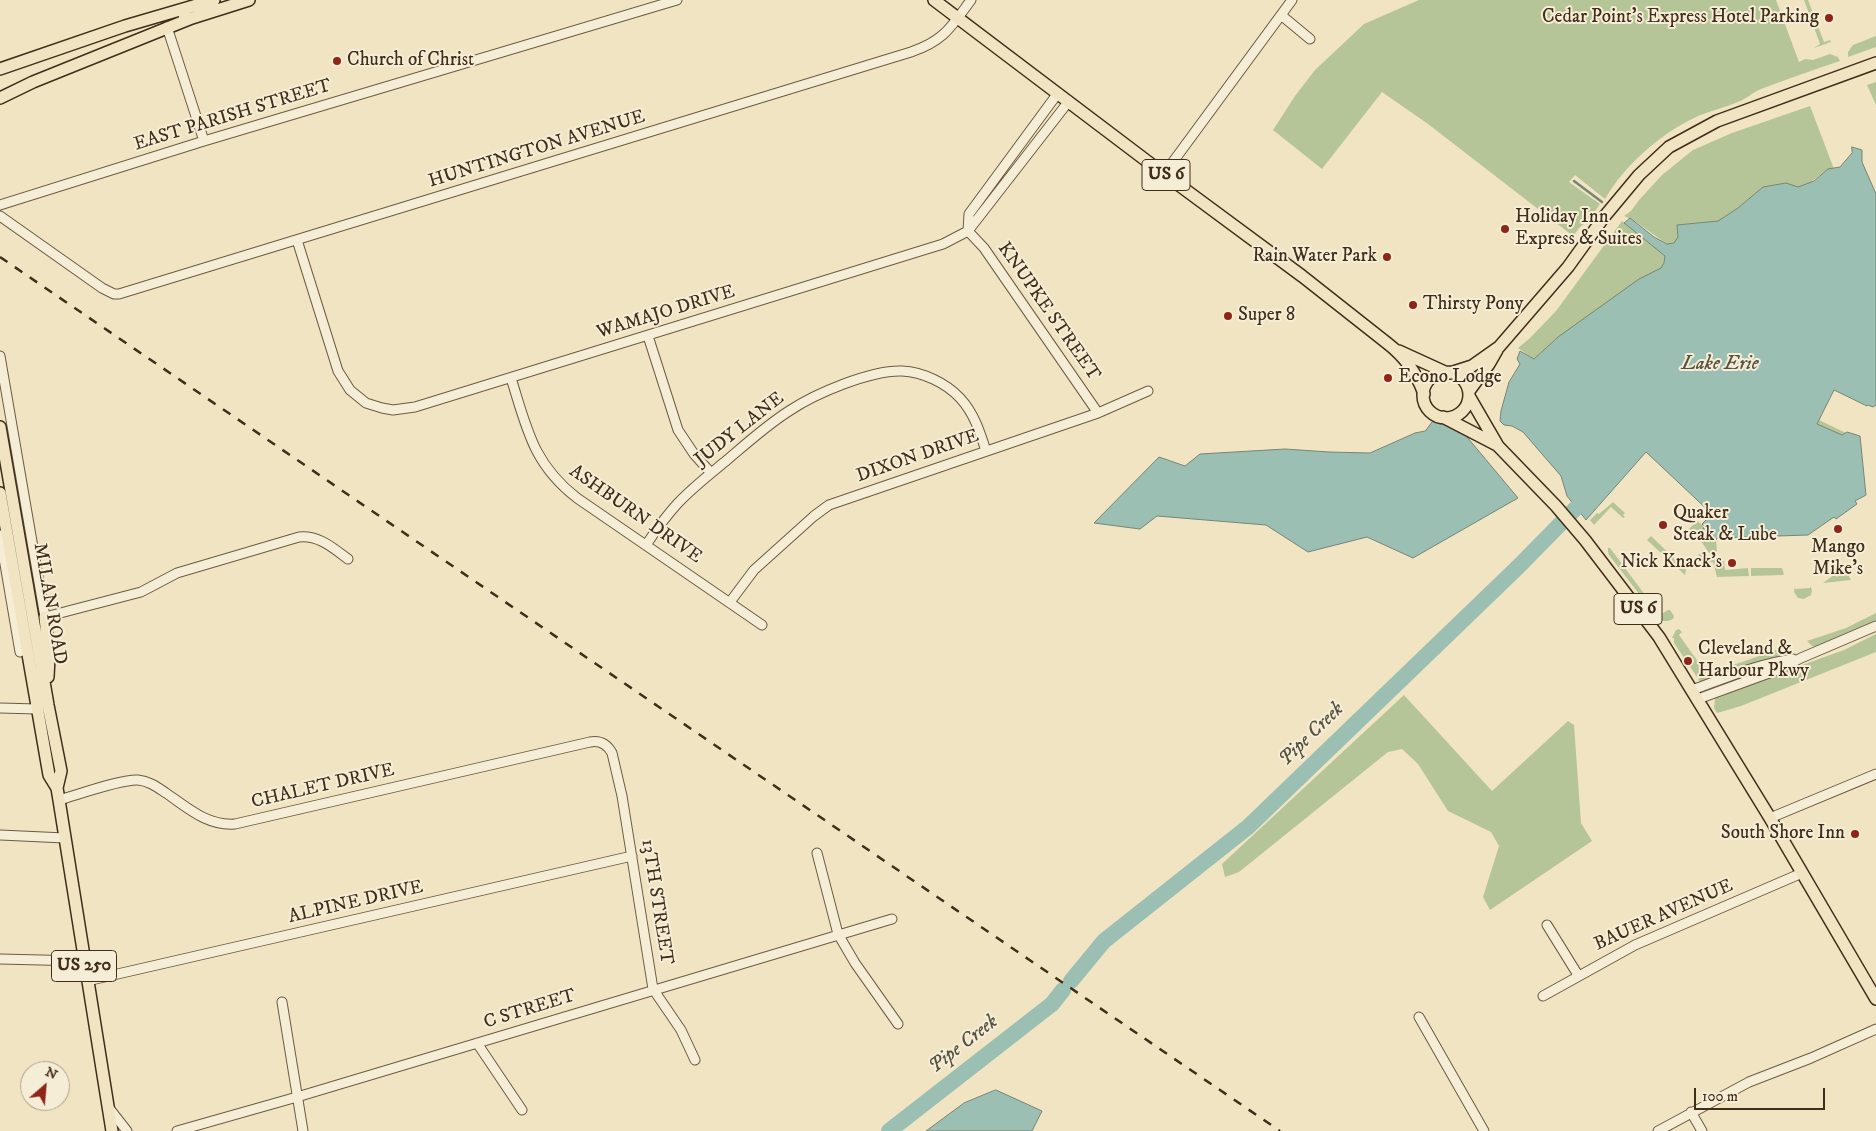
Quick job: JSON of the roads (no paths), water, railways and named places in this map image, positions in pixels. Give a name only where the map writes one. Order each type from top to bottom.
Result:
[{"type":"main road","points":[[0,69],[125,26],[214,0]]},
{"type":"main road","points":[[4,95],[167,27],[249,0]]},
{"type":"main road","name":"US 6","points":[[934,0],[1302,276],[1397,351],[1417,376],[1424,394]]},
{"type":"main road","points":[[125,26],[192,18]]},
{"type":"main road","points":[[1469,393],[1464,381],[1456,374],[1439,373],[1427,383],[1424,399],[1433,413],[1443,417],[1454,416],[1463,411],[1469,393],[1500,347],[1568,267],[1610,210],[1639,175],[1669,146],[1717,122],[1876,63]]},
{"type":"main road","points":[[1448,373],[1472,366],[1500,347]]},
{"type":"main road","name":"US 6","points":[[1397,351],[1448,373]]},
{"type":"main road","name":"US 6","points":[[1469,393],[1498,446],[1556,506],[1585,540],[1659,637],[1770,818],[1876,999]]},
{"type":"main road","name":"US 6","points":[[1443,417],[1498,446]]},
{"type":"main road","name":"MILAN ROAD","points":[[0,426],[61,771],[57,788]]},
{"type":"main road","name":"MILAN ROAD","points":[[0,493],[49,775],[57,788],[83,961],[112,1131]]},
{"type":"main road","points":[[45,617],[49,657],[46,694]]},
{"type":"main road","points":[[20,652],[26,684],[37,709]]},
{"type":"street","name":"EAST PARISH STREET","points":[[0,205],[204,141],[677,0]]},
{"type":"street","name":"HUNTINGTON AVENUE","points":[[0,216],[102,288],[114,294],[140,288],[911,52],[938,40],[971,0]]},
{"type":"street","points":[[1164,174],[1292,0]]},
{"type":"street","points":[[1281,16],[1310,39]]},
{"type":"street","points":[[167,27],[204,141]]},
{"type":"street","points":[[968,232],[969,214],[1058,93]]},
{"type":"street","points":[[968,232],[1068,101]]},
{"type":"street","name":"WAMAJO DRIVE","points":[[297,240],[339,374],[346,386],[353,394],[371,405],[387,410],[404,410],[943,244],[968,232]]},
{"type":"street","name":"KNUPKE STREET","points":[[968,232],[984,248],[1098,413]]},
{"type":"street","points":[[648,336],[678,430],[694,454],[711,473]]},
{"type":"street","name":"MILAN ROAD","points":[[0,356],[45,617]]},
{"type":"street","name":"JUDY LANE","points":[[646,545],[675,506],[764,429],[800,404],[836,387],[886,372],[895,371],[920,374],[955,393],[974,417],[986,452]]},
{"type":"street","name":"ASHBURN DRIVE","points":[[511,378],[532,444],[540,460],[551,474],[577,498],[762,625]]},
{"type":"street","name":"DIXON DRIVE","points":[[730,602],[754,570],[825,507],[1098,413],[1148,391]]},
{"type":"street","name":"MILAN ROAD","points":[[0,535],[5,589],[20,652]]},
{"type":"street","points":[[45,617],[141,592],[176,573],[293,538],[309,537],[319,539],[348,559]]},
{"type":"street","points":[[1695,694],[1780,669],[1876,626]]},
{"type":"street","points":[[0,708],[37,709]]},
{"type":"street","name":"CHALET DRIVE","points":[[59,800],[124,782],[140,780],[153,785],[207,820],[219,824],[235,824],[592,742],[603,743]]},
{"type":"street","name":"13TH STREET","points":[[603,743],[610,749],[613,757],[622,796],[653,989],[681,1030],[695,1060]]},
{"type":"street","points":[[1770,818],[1876,774]]},
{"type":"street","points":[[0,834],[65,838]]},
{"type":"street","points":[[817,853],[838,934],[855,963],[898,1024]]},
{"type":"street","name":"ALPINE DRIVE","points":[[87,981],[632,856]]},
{"type":"street","name":"BAUER AVENUE","points":[[1543,996],[1634,945],[1802,873]]},
{"type":"street","name":"C STREET","points":[[178,1131],[892,919]]},
{"type":"street","points":[[1547,925],[1578,975]]},
{"type":"street","points":[[0,959],[83,961]]},
{"type":"street","points":[[282,1002],[303,1131]]},
{"type":"street","points":[[1419,1017],[1484,1131]]},
{"type":"street","points":[[1658,1131],[1749,1082],[1811,1058],[1876,1029]]},
{"type":"street","points":[[477,1043],[522,1110]]},
{"type":"street","points":[[108,1106],[127,1131]]},
{"type":"street","points":[[1691,1112],[1702,1131]]},
{"type":"water","name":"Lake Erie","points":[[1852,147],[1862,150],[1862,162],[1876,194],[1876,405],[1873,407],[1867,406],[1834,390],[1817,424],[1842,435],[1847,432],[1860,436],[1866,495],[1855,501],[1857,504],[1836,519],[1834,517],[1808,535],[1717,538],[1716,540],[1704,542],[1702,534],[1704,526],[1702,524],[1712,514],[1646,452],[1586,520],[1567,496],[1561,476],[1523,432],[1512,426],[1504,425],[1500,421],[1509,382],[1520,364],[1517,359],[1520,351],[1534,359],[1558,337],[1639,279],[1661,268],[1665,256],[1624,223],[1630,218],[1654,237],[1667,244],[1674,243],[1678,237],[1677,225],[1718,221],[1738,208],[1763,187],[1786,183],[1798,187],[1814,181],[1828,169],[1840,167],[1852,153]]},
{"type":"water","points":[[1434,420],[1462,431],[1518,498],[1413,558],[1367,537],[1308,552],[1266,525],[1157,516],[1140,529],[1094,523],[1159,457],[1185,466],[1200,454],[1285,449],[1370,453],[1415,433],[1425,431]]},
{"type":"water","points":[[996,1090],[1042,1111],[1032,1131],[926,1131],[964,1103]]},
{"type":"waterway","points":[[1574,181],[1602,202]]},
{"type":"waterway","name":"Pipe Creek","points":[[1071,981],[1104,941],[1248,827],[1518,567],[1575,509]]},
{"type":"waterway","name":"Pipe Creek","points":[[889,1131],[1052,1004],[1063,990]]},
{"type":"railway","points":[[0,257],[1280,1131]]},
{"type":"place","name":"Cedar Point's Express Hotel Parking","points":[[1829,18]]},
{"type":"place","name":"Church of Christ","points":[[337,61]]},
{"type":"place","name":"Holiday Inn Express & Suites","points":[[1505,229]]},
{"type":"place","name":"Rain Water Park","points":[[1387,257]]},
{"type":"place","name":"Thirsty Pony","points":[[1413,305]]},
{"type":"place","name":"Super 8","points":[[1228,316]]},
{"type":"place","name":"Econo Lodge","points":[[1388,378]]},
{"type":"place","name":"Quaker Steak & Lube","points":[[1663,525]]},
{"type":"place","name":"Mango Mike's","points":[[1838,529]]},
{"type":"place","name":"Nick Knack's","points":[[1732,563]]},
{"type":"place","name":"Cleveland & Harbour Pkwy","points":[[1688,661]]},
{"type":"place","name":"South Shore Inn","points":[[1855,834]]}]
